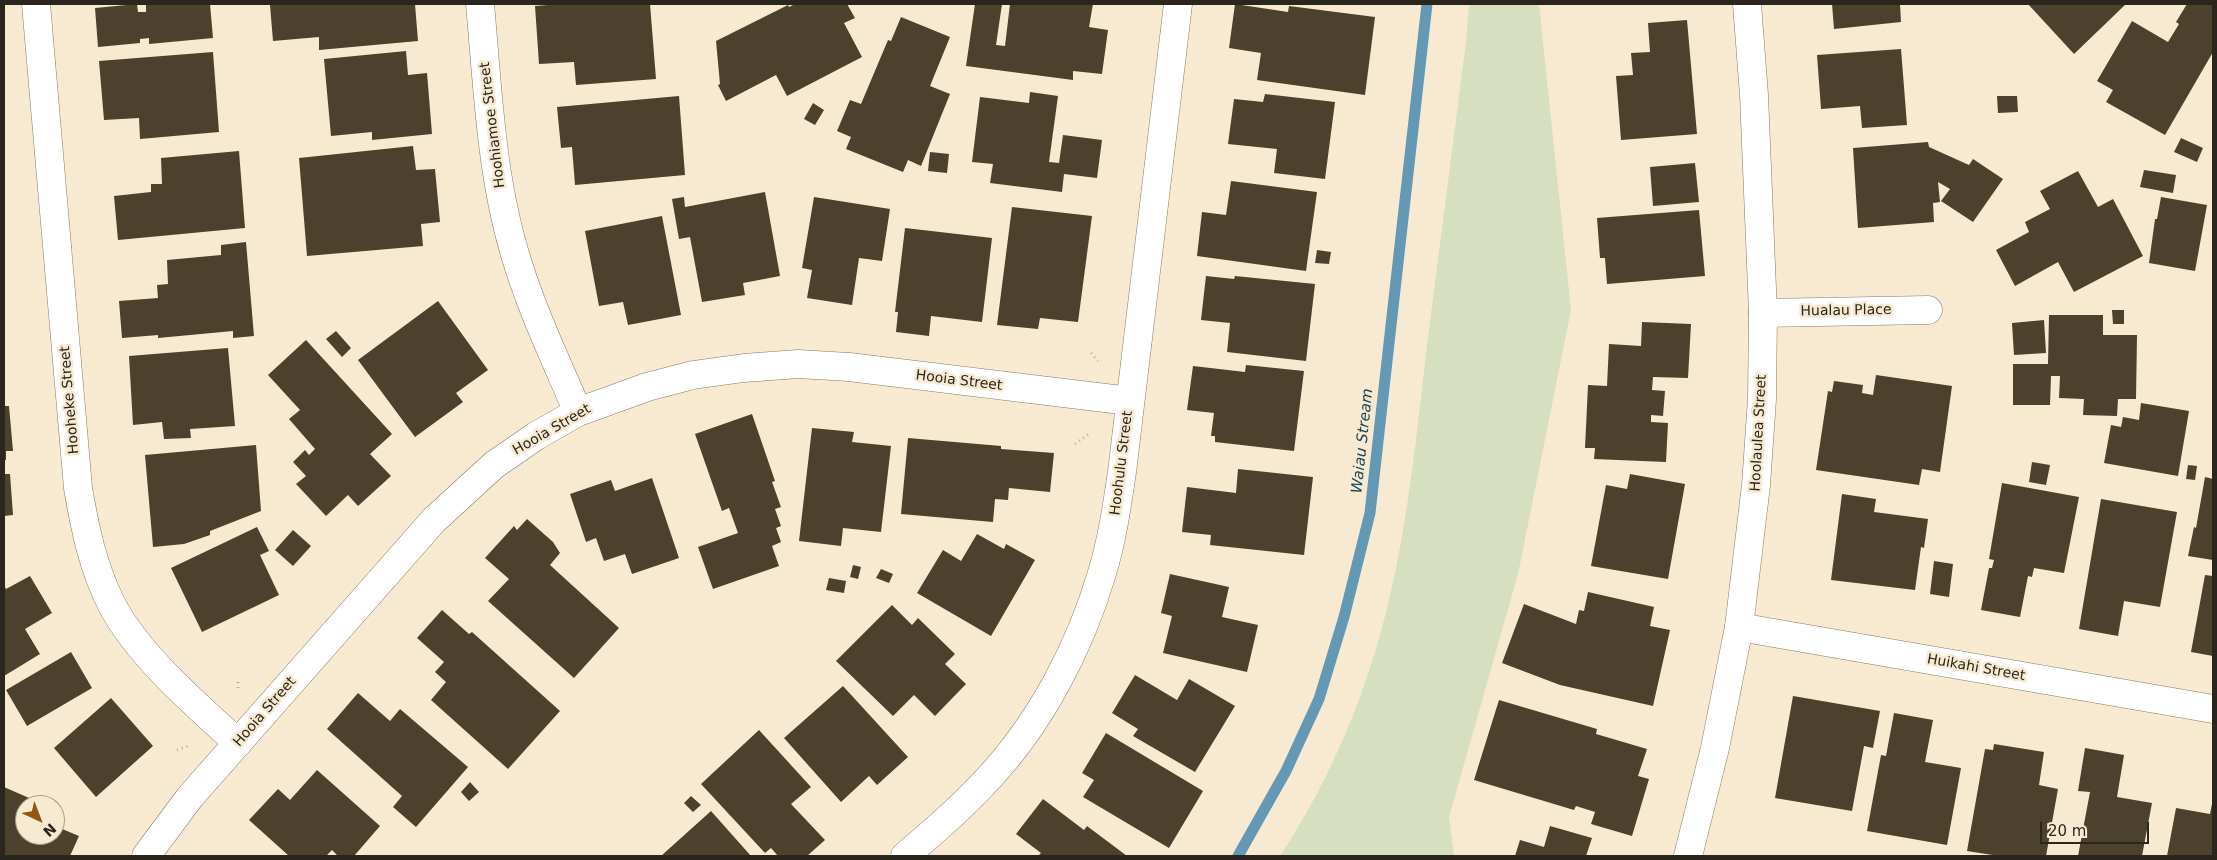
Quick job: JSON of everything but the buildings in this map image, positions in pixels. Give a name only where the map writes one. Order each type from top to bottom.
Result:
[{"type":"street","name":"Hooheke Street","points":[[36,4],[78,488],[85,534],[112,606],[134,638],[161,669],[238,743]]},
{"type":"street","name":"Hoohiamoe Street","points":[[480,4],[492,142],[517,263],[532,305],[578,412]]},
{"type":"street","name":"Hoohulu Street","points":[[905,856],[950,817],[1000,765],[1018,742],[1043,706],[1087,620],[1111,539],[1122,472],[1178,4]]},
{"type":"street","name":"Hoolaulea Street","points":[[1688,856],[1715,748],[1739,627],[1756,485],[1762,399],[1763,313],[1754,95],[1747,4]]},
{"type":"street","name":"Hualau Place","points":[[1763,313],[1928,310]]},
{"type":"street","name":"Hooia Street","points":[[146,856],[190,797],[434,520],[494,465],[536,436],[578,412],[647,388],[693,375],[744,368],[798,364],[849,368],[1130,401]]},
{"type":"street","name":"Huikahi Street","points":[[1739,627],[2213,709]]},
{"type":"path","points":[[1091,354],[1098,361]]},
{"type":"path","points":[[1075,444],[1090,433]]},
{"type":"path","points":[[238,680],[238,688]]},
{"type":"path","points":[[177,750],[188,746]]},
{"type":"green space","points":[[1469,4],[1539,4],[1571,310],[1518,574],[1449,817],[1454,856],[1280,856],[1316,796],[1346,733],[1370,667],[1389,600],[1402,537],[1412,473],[1466,42]]},
{"type":"waterway","name":"Waiau Stream","points":[[1238,856],[1286,771],[1319,699],[1344,617],[1370,513],[1427,4]]}]
